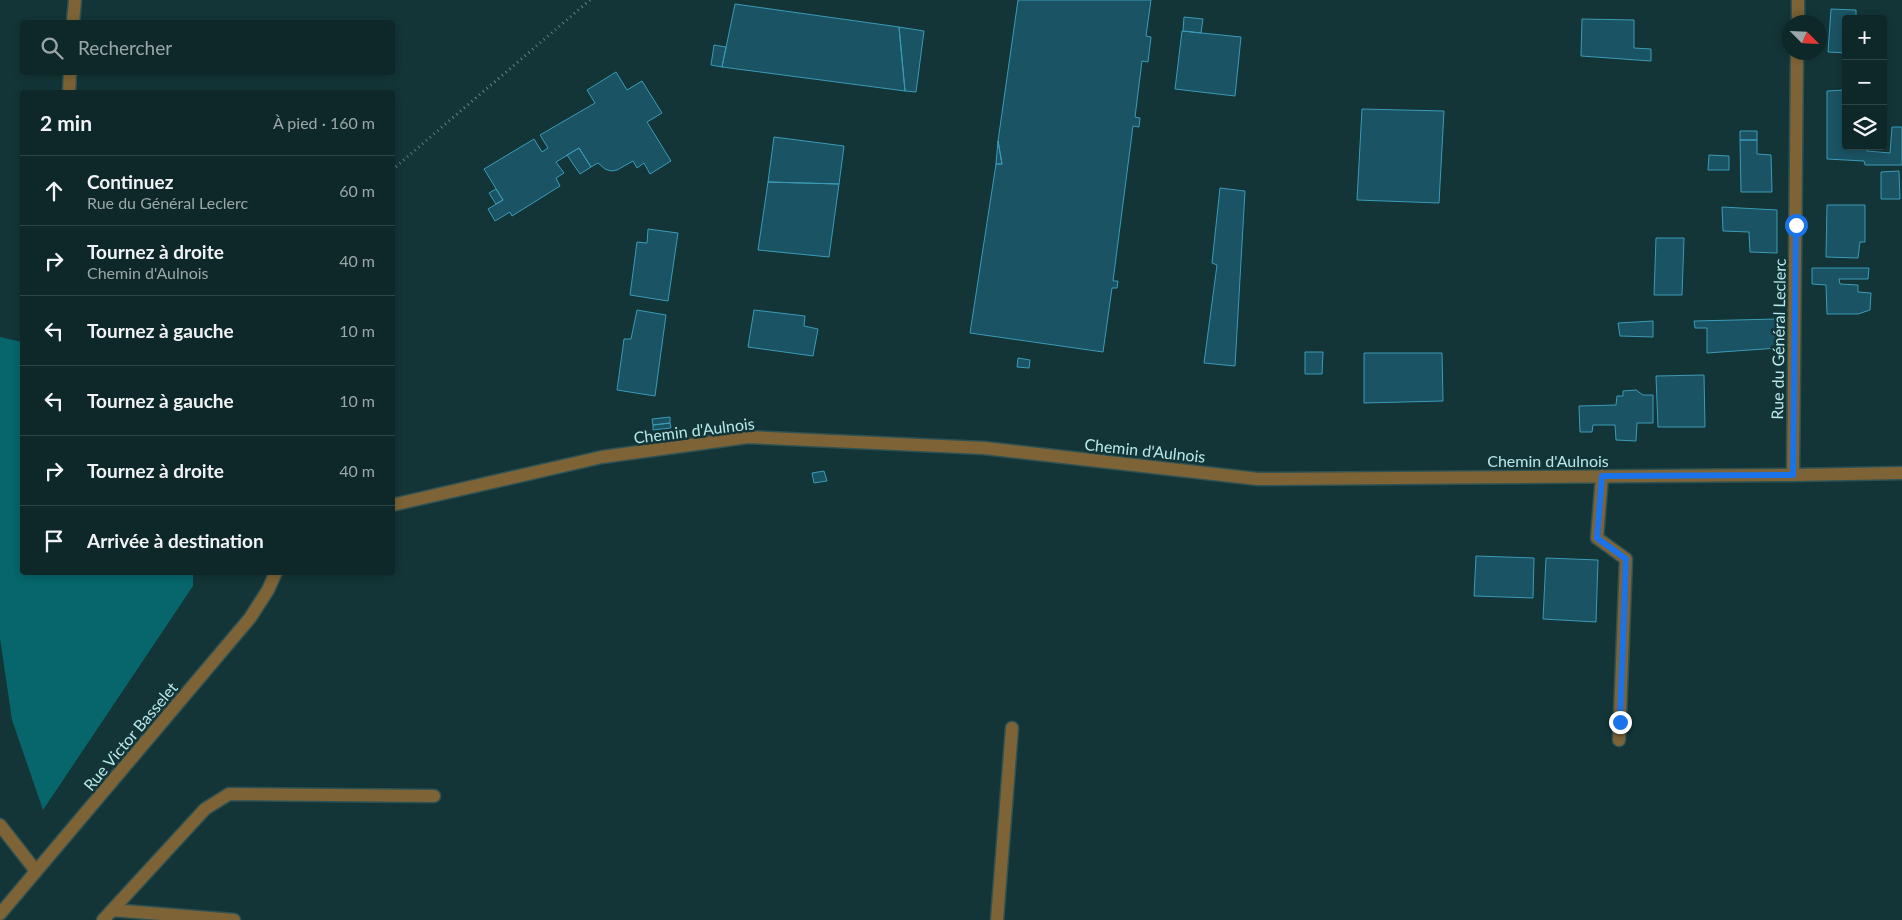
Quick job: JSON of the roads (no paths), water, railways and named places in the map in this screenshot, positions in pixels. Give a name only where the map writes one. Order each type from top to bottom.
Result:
[{"type":"street","points":[[73,20],[75,0]]},
{"type":"street","points":[[1798,0],[1798,15]]},
{"type":"street","name":"Rue du Général Leclerc","points":[[1793,475],[1797,60]]},
{"type":"street","points":[[69,90],[70,75]]},
{"type":"street","name":"Chemin d'Aulnois","points":[[395,504],[602,457],[748,437],[984,448],[1258,478],[1793,475],[1902,472]]},
{"type":"street","points":[[1602,476],[1597,538],[1626,559],[1619,740]]},
{"type":"street","name":"Rue Victor Basselet","points":[[0,914],[250,618],[268,590],[275,575]]},
{"type":"street","points":[[997,920],[1012,728]]},
{"type":"street","points":[[103,920],[205,809],[229,794],[434,796]]},
{"type":"street","points":[[0,825],[36,871]]},
{"type":"street","points":[[112,910],[234,920]]}]
